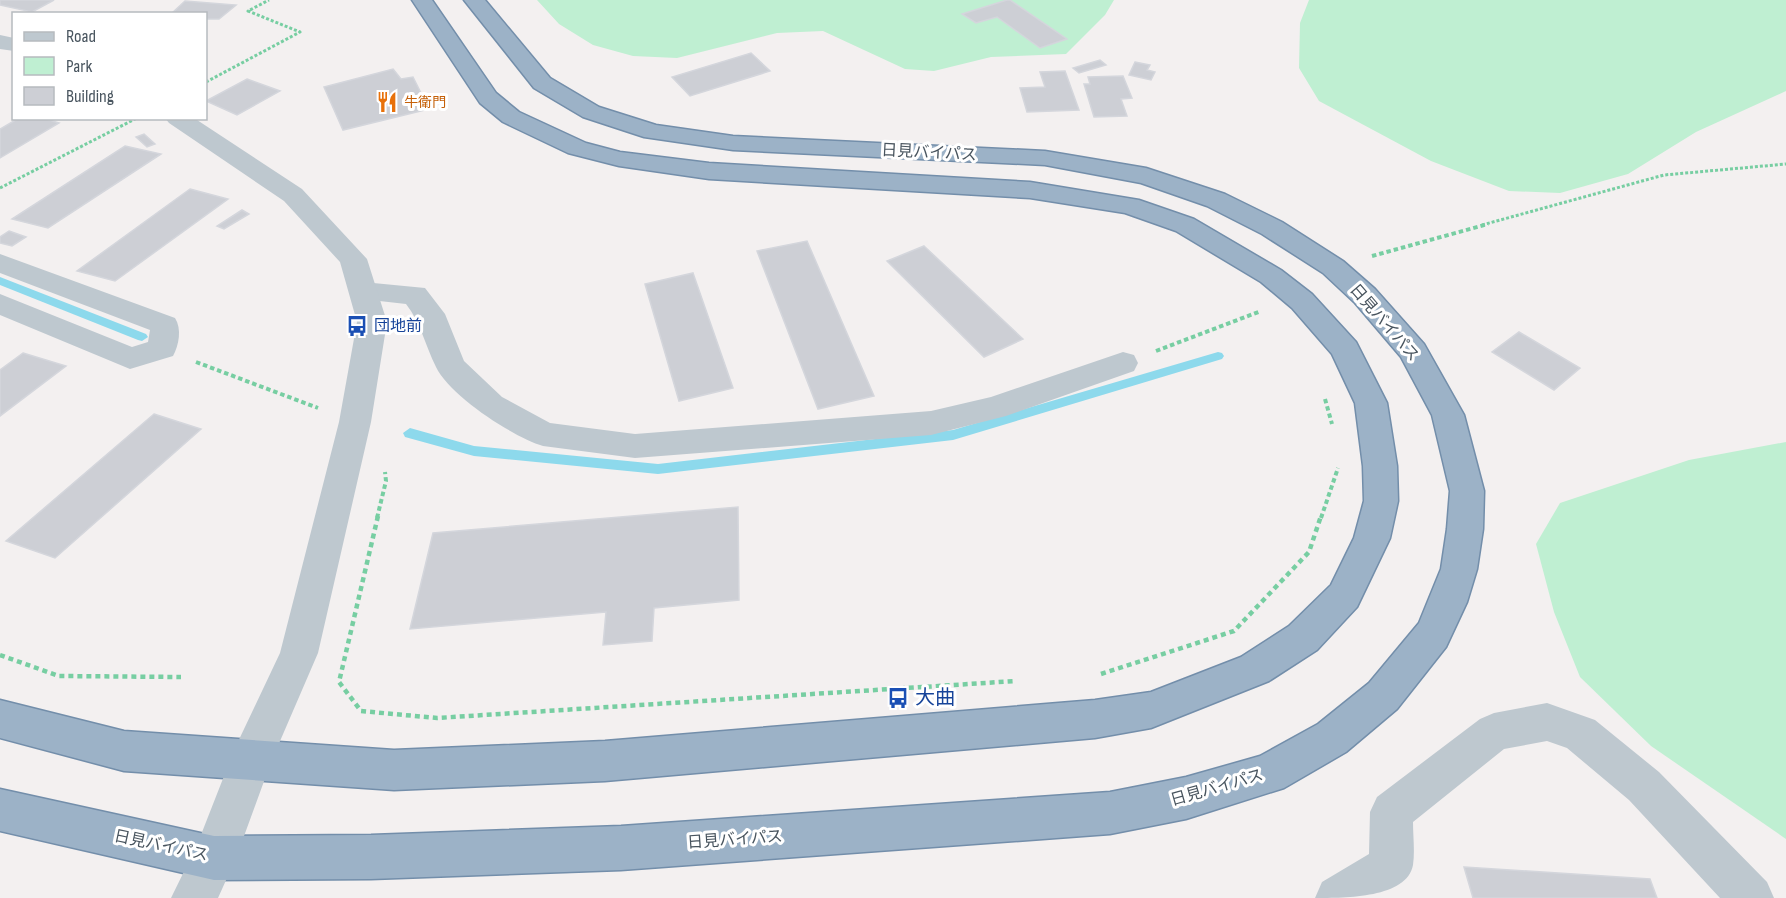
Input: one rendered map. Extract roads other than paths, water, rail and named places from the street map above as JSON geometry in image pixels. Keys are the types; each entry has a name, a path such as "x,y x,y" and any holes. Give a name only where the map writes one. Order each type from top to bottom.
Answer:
{"highway":[{"name":"日見バイパス","path":"0,719 124,751 250,762 394,770 605,761 1095,719 1151,710 1255,669 1303,638 1344,596 1372,538 1381,501 1380,466 1371,403 1345,349 1302,301 1271,276 1185,225 1130,206 1030,190 709,171 619,159 577,148 511,117 488,98 422,0"},
{"name":"日見バイパス","path":"0,810 214,858 371,857 621,848 1110,813 1186,798 1269,774 1332,738 1383,696 1433,635 1448,602 1459,569 1465,529 1467,491 1448,415 1413,351 1365,296 1333,267 1247,214 1216,200 1146,176 1045,158 733,143 653,132 591,112 542,83 474,0"}],"street":[{"path":"180,120 292,195 353,259 372,322 355,422 299,653 250,762 214,858 194,898"},
{"path":"0,263 165,325 162,349 130,358 0,304"},
{"path":"363,291 415,295 430,314 451,367 491,405 543,434 635,446 931,423 995,408 1123,363"},
{"path":"1338,898 1391,866 1392,812 1494,732 1547,722 1581,734 1644,786 1751,898"}],"waterway":[{"path":"0,281 142,337"},
{"path":"410,433 474,451 658,469 953,435 1218,356"}],"place":[{"name":"牛衛門","path":"387,102"},
{"name":"団地前","path":"357,326"},
{"name":"大曲","path":"898,698"}]}
